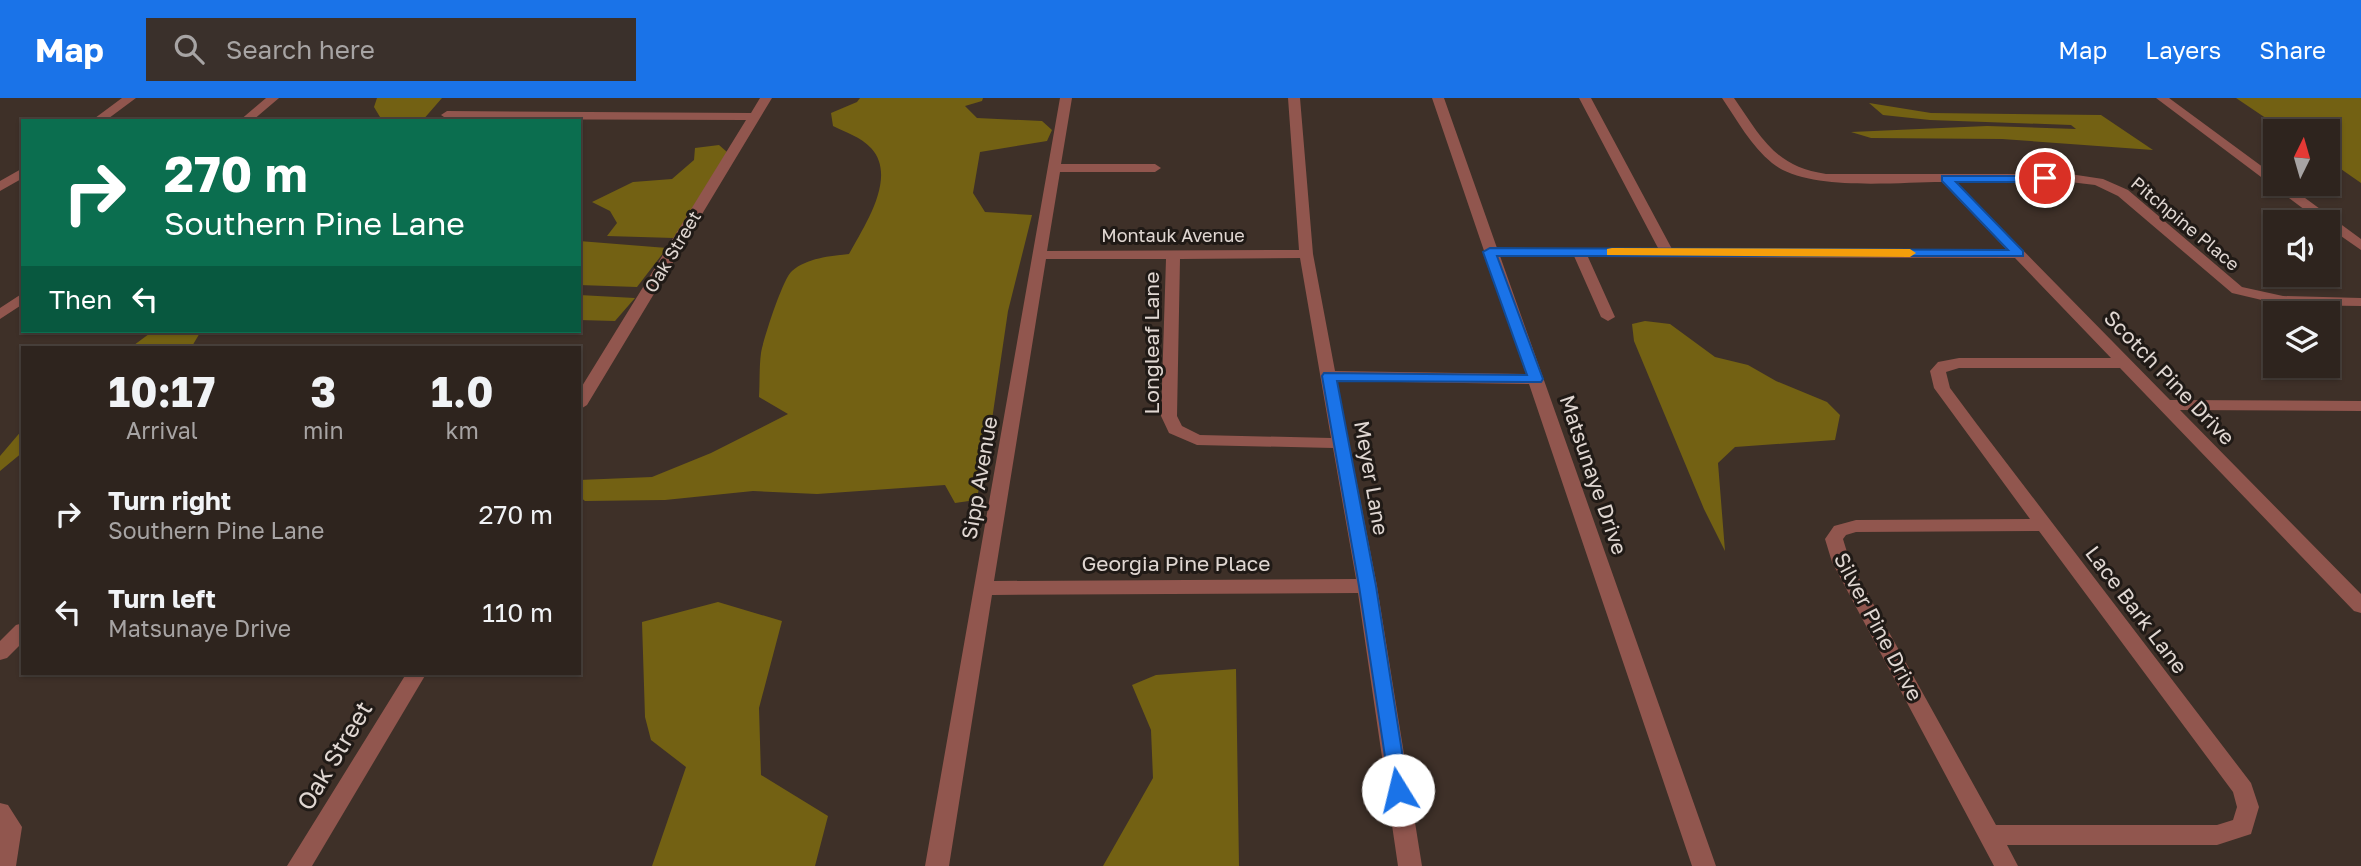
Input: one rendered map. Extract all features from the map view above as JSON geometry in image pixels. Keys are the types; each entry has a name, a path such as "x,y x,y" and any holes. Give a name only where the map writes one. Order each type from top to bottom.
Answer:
{"street":[{"path":"100,119 130,98"},
{"path":"247,119 273,98"},
{"name":"Oak Street","path":"581,402 765,98"},
{"name":"Sipp Avenue","path":"937,866 1066,98"},
{"name":"Meyer Lane","path":"1294,98 1306,254 1367,586 1410,866"},
{"name":"Matsunaye Drive","path":"1438,98 1704,866"},
{"path":"1585,98 1667,252"},
{"name":"Pitchpine Place","path":"1728,98 1774,161 1796,173 1826,178 2070,178 2098,182 2123,193 2237,290 2253,296 2290,302 2361,302"},
{"path":"2162,98 2263,173"},
{"path":"447,115 754,117"},
{"path":"1055,168 1155,168"},
{"path":"0,187 21,173"},
{"name":"Scotch Pine Drive","path":"1946,179 2361,606"},
{"path":"2294,196 2361,246"},
{"path":"1490,252 2019,254"},
{"path":"1579,252 1608,317"},
{"name":"Montauk Avenue","path":"1040,255 1306,254"},
{"name":"Longleaf Lane","path":"1172,255 1169,416 1175,429 1198,440 1224,443 1342,443"},
{"path":"0,315 21,299"},
{"name":"Lace Bark Lane","path":"1989,835 2217,835 2243,827 2248,807 2243,789 1942,388 1938,371 1944,365 1959,363 2125,363"},
{"path":"1329,376 1535,379"},
{"path":"2166,405 2361,407"},
{"name":"Silver Pine Drive","path":"2006,866 1841,562 1834,539 1840,530 1856,526 2043,525"},
{"name":"Georgia Pine Place","path":"984,588 1367,586"},
{"path":"0,653 21,631"},
{"name":"Oak Street","path":"299,866 415,675"},
{"path":"0,812 11,827 4,866"}],"shaded area":[{"path":"377,98 442,98 424,119 379,119 374,107"},
{"path":"860,98 983,98 982,101 965,106 977,118 1042,121 1052,130 1047,141 980,152 973,193 985,212 1032,215 1008,311 985,467 976,500 955,503 945,485 817,494 753,491 665,500 585,501 581,498 581,480 652,477 711,453 788,414 759,397 761,353 779,297 788,276 798,267 812,260 849,254 870,216 880,187 878,160 871,148 853,135 833,126 831,113 857,102"},
{"path":"2236,98 2361,98 2361,183 2340,168 2340,119 2267,119"},
{"path":"1869,103 1931,113 2101,115 2153,150 2002,139 1871,138 1851,132 1987,126 2076,129 2071,125 1930,120 1883,115"},
{"path":"719,145 727,152 674,238 607,236 617,223 610,211 592,202 633,182 672,179 694,160 695,148"},
{"path":"581,241 667,248 637,287 581,285"},
{"path":"581,295 635,298 615,321 581,320"},
{"path":"1645,321 1670,324 1715,357 1748,365 1776,381 1827,402 1840,415 1835,440 1735,447 1718,463 1725,551 1704,509 1634,341 1632,324"},
{"path":"150,333 200,333 192,346 133,346"},
{"path":"21,431 21,454 0,471 0,456"},
{"path":"718,602 782,621 759,708 761,775 828,816 815,866 652,866 686,767 651,740 645,717 642,622"},
{"path":"1236,669 1239,866 1103,866 1153,778 1151,730 1132,685 1156,675"}],"slow traffic":[{"path":"1612,252 1910,253"}],"route":[{"path":"1398,790 1367,586 1329,376 1535,379 1490,252 2019,254 1946,179 2045,178"}]}
